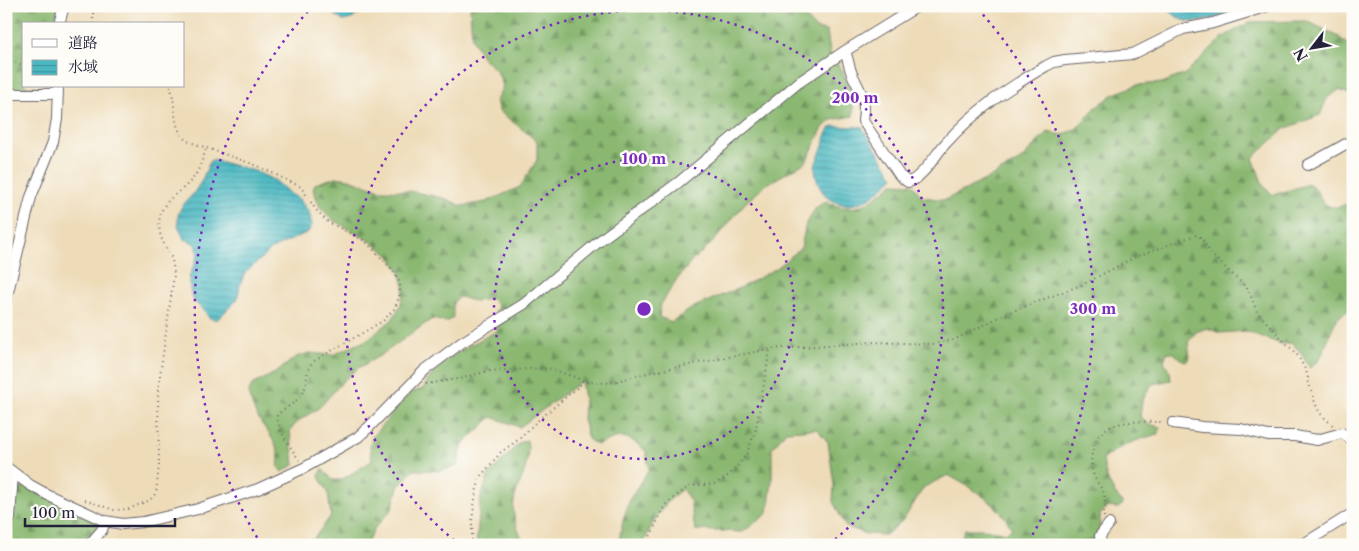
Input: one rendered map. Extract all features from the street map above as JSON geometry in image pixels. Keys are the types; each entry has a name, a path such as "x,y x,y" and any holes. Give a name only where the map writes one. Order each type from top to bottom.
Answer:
{"street":[{"path":"60,22 64,6"},
{"path":"9,470 30,485 105,521 123,524 143,522 198,509 258,489 304,468 358,437 370,427 409,384 440,357 524,304 603,238 679,182 773,103 845,51 918,6"},
{"path":"845,51 852,74 862,92 865,107 862,120 900,176 908,182 917,178 938,152 973,115 998,96 1054,62 1132,54 1178,31 1213,23 1268,6"},
{"path":"6,94 58,90 57,118 53,142 31,197 6,300"},
{"path":"1308,165 1353,140"},
{"path":"1173,423 1241,429 1268,436 1295,436 1318,440 1342,432 1353,440"},
{"path":"6,529 10,518 9,470"},
{"path":"1302,545 1353,513"},
{"path":"89,545 102,530 105,521"},
{"path":"1100,545 1100,536 1109,524"}],"path":[{"path":"93,22 94,6"},
{"path":"6,58 22,65"},
{"path":"171,88 177,127 181,136 187,141 258,166 301,187 316,210 328,222 365,241 379,253 392,268 400,283 400,294 395,308 383,322 314,361 308,367 306,386 301,395 277,416 286,439 304,468"},
{"path":"81,499 114,510 129,509 150,500 156,493 158,390 174,275 172,260 160,233 161,211 170,197 184,188 194,176 201,164 206,148"},
{"path":"409,384 418,385 463,378 488,371 548,368 575,376 584,382 610,384 647,373 770,349 873,342 933,344 954,340 1005,314 1084,284 1133,258 1195,235 1202,238 1211,254 1248,289 1257,312 1298,356 1308,376 1307,381 1320,413 1338,433"},
{"path":"646,545 665,505 689,486 714,484 724,478 735,469 747,453 756,430 770,349"},
{"path":"472,545 472,521 476,492 481,476 501,452 518,440 536,422 584,382"},
{"path":"1109,524 1104,517 1104,492 1094,474 1090,456 1098,436 1105,428 1118,424 1138,422 1173,423"}],"green space":[{"path":"6,6 59,6 55,22 22,22 22,88 42,88 6,89"},
{"path":"470,6 771,6 781,18 798,15 807,19 816,29 827,31 830,53 843,72 853,96 853,116 831,120 822,129 806,162 767,184 745,203 715,240 692,261 675,282 660,306 659,317 671,322 694,307 742,287 777,268 801,248 806,223 816,208 826,201 846,208 862,205 893,183 912,184 922,197 945,200 1022,159 1047,132 1063,135 1077,128 1094,109 1114,94 1137,85 1162,83 1185,74 1222,38 1250,22 1307,21 1339,37 1353,50 1353,101 1351,102 1349,94 1339,90 1327,98 1320,115 1284,129 1253,158 1263,185 1273,195 1309,184 1316,190 1321,200 1331,207 1343,206 1350,202 1353,204 1353,309 1337,319 1322,354 1310,368 1299,350 1291,343 1281,344 1246,331 1220,333 1207,328 1196,332 1188,342 1190,358 1186,362 1173,353 1167,352 1164,361 1170,372 1171,380 1152,384 1142,401 1140,416 1148,424 1160,427 1158,434 1129,443 1103,459 1109,483 1123,504 1118,508 1107,507 1100,515 1100,526 1094,540 1059,544 1045,539 1033,545 958,545 965,529 984,529 1006,533 1012,529 993,504 976,491 948,475 924,487 904,519 886,535 866,534 845,526 833,501 834,485 828,442 817,429 786,431 772,448 772,480 768,513 743,532 695,530 690,500 682,489 658,514 643,545 618,545 624,517 631,497 649,469 646,451 628,438 618,437 597,445 588,439 583,419 584,398 581,381 520,427 492,417 463,444 457,466 439,471 413,470 398,487 392,509 374,529 366,545 302,545 315,537 331,516 328,492 319,477 322,469 333,480 341,480 372,461 370,446 372,437 410,393 423,389 437,369 455,354 498,330 495,314 498,306 492,299 474,301 459,297 453,302 453,318 446,322 432,319 381,355 358,368 343,381 320,407 297,422 290,431 294,465 282,472 278,467 278,451 255,412 248,393 252,385 277,372 296,357 309,353 332,355 365,341 392,320 401,304 404,286 400,271 389,255 370,241 333,220 320,207 313,189 315,184 336,177 349,179 381,190 409,191 444,198 462,206 486,202 520,187 537,160 537,141 499,111 496,101 503,86 497,71 482,57 472,38"},
{"path":"527,440 528,455 514,501 517,528 526,545 476,545 481,497 489,475 519,443"},
{"path":"26,487 95,520 97,528 82,545 6,545 6,537 13,513 15,489"}],"water":[{"path":"323,6 368,6 352,19 343,21"},
{"path":"1164,6 1248,6 1218,17 1194,22 1181,19"},
{"path":"833,126 862,127 894,177 864,201 846,205 838,203 830,199 819,186 815,167 826,134"},
{"path":"214,160 255,171 276,181 299,199 309,212 312,225 308,232 272,249 245,273 237,300 217,320 209,318 192,298 189,278 198,250 192,242 184,239 178,225 178,215 182,206 201,182 210,161"}]}
